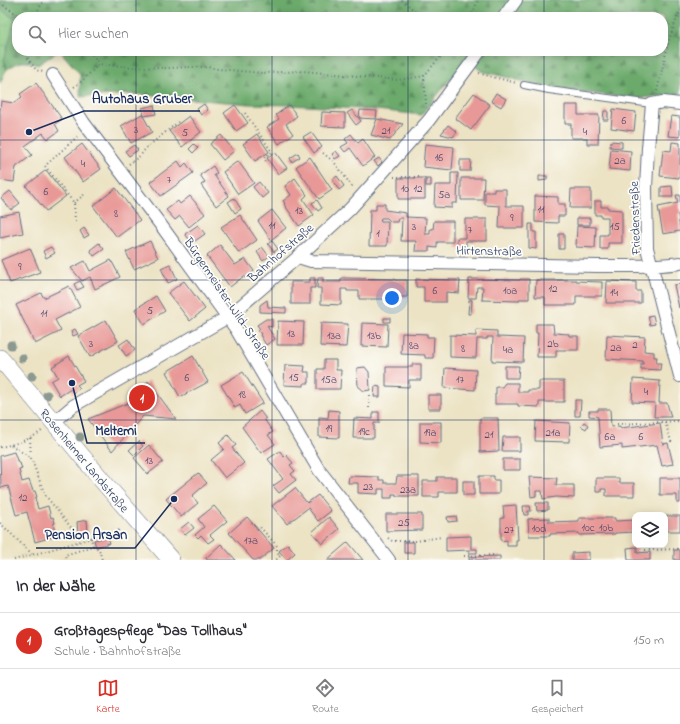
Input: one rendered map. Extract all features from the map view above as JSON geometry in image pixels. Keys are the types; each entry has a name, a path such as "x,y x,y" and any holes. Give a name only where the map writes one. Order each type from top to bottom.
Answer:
{"main road":[{"name":"Rosenheimer Landstraße","path":"0,358 171,560"}],"street":[{"path":"508,12 516,0"},
{"name":"Bahnhofstraße","path":"54,422 73,406 228,317 298,257 350,209 384,171 429,120 477,56"},
{"name":"Bürgermeister-Wild-Straße","path":"53,75 87,127 228,317 319,470 389,560"},
{"path":"652,104 663,102 680,104"},
{"name":"Friedenstraße","path":"652,104 646,188 647,248 680,376"},
{"name":"Hirtenstraße","path":"298,257 310,261 641,267 680,262"}],"lane":[{"path":"524,84 549,90 652,104"}],"path":[{"path":"37,12 44,0"},
{"path":"402,0 416,12"},
{"path":"473,12 478,0"},
{"path":"0,3 14,12"},
{"path":"668,40 680,10"},
{"path":"26,56 36,70 53,75"},
{"path":"93,56 99,64"},
{"path":"99,64 147,68 192,66 262,73 303,71 399,80 424,76 441,56"},
{"path":"652,104 658,89 664,56"},
{"path":"65,94 80,83 99,64"},
{"path":"470,66 484,75 524,84"},
{"path":"424,76 426,108 423,116 429,120"},
{"path":"245,113 272,152 264,158 267,163"},
{"path":"120,171 141,155 146,148 178,122"},
{"path":"74,221 74,204 45,166 87,127"},
{"path":"323,153 334,162 360,198"},
{"path":"384,171 392,177 419,177"},
{"path":"74,204 86,193"},
{"path":"369,408 370,394"},
{"path":"617,424 680,421"},
{"path":"666,422 672,444"},
{"path":"0,447 11,445 34,436"},
{"path":"30,438 31,458 45,495 77,535 91,538"},
{"path":"11,445 31,458"},
{"path":"0,523 32,555"},
{"path":"257,529 260,527 277,546 277,551 280,556 276,560"},
{"path":"14,560 120,530"},
{"path":"377,544 386,536 392,541 416,541 442,536"},
{"path":"91,538 93,546"},
{"path":"66,560 65,555 93,546 99,549 102,560"},
{"path":"644,550 680,549"},
{"path":"464,556 493,555"}],"green space":[{"path":"0,0 680,0 680,97 656,96 637,99 550,88 481,71 467,59 421,115 377,110 249,104 133,94 80,97 80,74 64,56 668,56 668,12 12,12 12,17 0,9"},
{"path":"0,9 12,16 12,33 4,60 6,70 0,83"},
{"path":"12,30 12,56 51,56 38,65 28,62 21,62 6,70 4,60"}],"building":[{"path":"36,83 62,119 55,124 59,131 48,139 43,133 25,146 32,155 16,167 14,182 0,180 1,101 14,103 22,97 20,94"},
{"path":"474,93 490,105 471,130 455,118"},
{"path":"496,93 506,99 501,107 491,101"},
{"path":"204,104 208,110 201,115 197,109"},
{"path":"154,105 156,114 144,116 142,108"},
{"path":"235,105 248,123 236,131 224,113"},
{"path":"289,105 297,116 286,124 293,134 279,144 267,127 279,119 276,115"},
{"path":"565,105 578,105 578,115 599,115 598,144 587,144 587,138 571,138 571,124 565,124"},
{"path":"613,109 636,112 634,131 611,128"},
{"path":"352,110 361,121 356,125 347,113"},
{"path":"360,110 377,111 376,119 359,118"},
{"path":"604,111 608,111 608,120 603,120"},
{"path":"322,112 345,113 345,127 321,126"},
{"path":"142,114 152,132 131,143 121,126"},
{"path":"189,116 201,132 182,147 169,131"},
{"path":"671,116 680,117 680,137 668,136"},
{"path":"377,119 403,124 390,140 371,135"},
{"path":"448,125 457,132 453,137 441,134"},
{"path":"311,132 322,147 314,153 303,137"},
{"path":"257,134 269,152 255,161 243,144"},
{"path":"351,134 358,143 363,139 375,157 363,166 350,148 345,152 341,147 348,143 345,139"},
{"path":"221,135 234,151 223,160 210,144"},
{"path":"611,141 622,142 622,148 610,147"},
{"path":"672,142 680,143 679,178 660,176 663,150 671,151"},
{"path":"82,144 101,169 83,182 65,157"},
{"path":"194,144 198,148 193,153 189,149"},
{"path":"425,144 454,147 452,170 423,167"},
{"path":"134,145 138,150 129,156 125,151"},
{"path":"611,149 631,151 630,171 609,169"},
{"path":"336,151 340,156 335,159 332,154"},
{"path":"275,152 287,168 278,174 267,158"},
{"path":"298,153 300,157 292,162 290,158"},
{"path":"310,157 332,190 319,199 296,167"},
{"path":"379,158 382,162 378,166 374,161"},
{"path":"460,160 471,160 470,171 460,171"},
{"path":"178,161 182,167 186,163 193,173 161,196 150,182"},
{"path":"238,161 254,183 238,194 223,172"},
{"path":"213,166 217,173 214,175 229,196 216,206 201,185 205,182 200,175"},
{"path":"46,170 66,196 46,211 26,186"},
{"path":"451,173 458,173 457,203 452,203 452,208 434,207 435,185 451,185"},
{"path":"337,176 344,186 339,190 332,180"},
{"path":"539,176 547,176 547,180 539,181"},
{"path":"295,178 307,195 303,199 314,215 299,226 283,201 291,195 285,186"},
{"path":"398,178 425,178 425,199 398,199"},
{"path":"461,178 484,178 483,200 461,200"},
{"path":"426,179 431,179 431,186 426,186"},
{"path":"259,182 268,193 262,198 253,187"},
{"path":"672,186 673,197 661,197 661,187"},
{"path":"116,188 140,220 117,237 93,206"},
{"path":"494,189 506,189 506,206 524,206 524,228 499,228 500,206 485,205 485,192 494,192"},
{"path":"571,189 591,189 591,208 570,208"},
{"path":"10,191 20,203 11,210 1,198"},
{"path":"676,195 680,195 680,214 678,214 680,231 663,234 658,207 678,203"},
{"path":"190,196 205,214 189,227 180,216 175,220 166,210 178,201 180,204"},
{"path":"535,196 558,197 558,204 565,204 565,216 558,216 558,223 535,222"},
{"path":"234,198 241,209 235,213 228,202"},
{"path":"317,200 322,208 318,211 312,203"},
{"path":"595,201 601,201 601,207 622,210 622,243 608,243 608,249 600,249 600,235 608,235 608,217 595,215"},
{"path":"376,204 385,204 385,210 406,213 406,217 426,218 425,234 430,234 430,229 433,229 434,221 453,221 453,242 437,242 437,248 429,247 429,251 415,251 416,241 401,241 402,218 398,218 397,222 391,222 387,218 381,218 380,221 388,221 387,246 369,246 370,210 376,210"},
{"path":"272,210 286,228 271,240 258,221"},
{"path":"19,212 23,233 0,238 0,216"},
{"path":"240,215 257,240 239,253 221,227"},
{"path":"577,218 590,218 590,225 577,225"},
{"path":"465,219 487,219 487,241 466,241 466,248 457,248 457,238 465,238"},
{"path":"529,224 533,224 533,232 536,232 536,249 529,248"},
{"path":"198,225 205,234 192,243 185,234"},
{"path":"577,226 596,227 595,248 576,247"},
{"path":"84,228 89,235 84,238 80,231"},
{"path":"559,234 564,234 564,249 559,249"},
{"path":"150,241 158,258 134,269 126,252"},
{"path":"272,241 278,249 274,252 268,244"},
{"path":"99,243 104,249 94,256 90,250"},
{"path":"220,245 235,265 245,259 254,271 245,278 244,276 230,287 207,256"},
{"path":"51,247 55,253 46,258 43,251"},
{"path":"262,247 269,256 263,261 257,252"},
{"path":"30,248 40,272 10,283 1,260"},
{"path":"111,260 120,277 95,289 90,277 82,281 71,268 85,261 90,271"},
{"path":"170,264 177,279 168,283 161,268"},
{"path":"310,278 315,278 315,288 310,288 310,304 291,304 291,282 310,282"},
{"path":"318,278 323,278 323,282 341,282 341,278 407,280 407,297 394,297 394,299 359,299 359,291 347,291 347,289 341,289 341,305 321,304 321,288 317,288"},
{"path":"416,279 460,280 459,293 446,292 446,302 424,302 424,287 416,287"},
{"path":"469,279 529,279 529,299 519,299 519,301 482,300 483,287 477,287 476,298 468,298"},
{"path":"536,280 576,280 602,282 602,296 576,296 576,305 545,305 545,297 535,297"},
{"path":"80,281 84,287 77,290 74,284"},
{"path":"184,281 205,309 190,321 168,293"},
{"path":"607,281 636,282 636,291 641,291 641,303 606,303"},
{"path":"680,284 680,307 679,308 674,285"},
{"path":"69,286 80,307 55,320 61,331 35,344 16,305 41,293 44,298"},
{"path":"156,296 165,311 144,324 135,309"},
{"path":"267,300 268,307 286,308 286,313 260,312 260,305"},
{"path":"469,300 472,300 471,314 468,314"},
{"path":"653,315 655,324 650,325 648,316"},
{"path":"384,318 390,318 390,322 384,322"},
{"path":"266,319 272,319 272,327 267,326 275,339 266,345 260,335 261,334 258,330 260,329 257,325"},
{"path":"106,320 118,341 90,357 78,336"},
{"path":"278,321 304,322 303,345 277,345"},
{"path":"321,323 348,324 346,347 320,346"},
{"path":"362,323 388,324 387,347 361,346"},
{"path":"536,324 553,324 554,333 578,336 578,350 556,350 556,357 537,357 538,333 536,333"},
{"path":"75,329 78,334 73,336 71,331"},
{"path":"476,330 497,331 497,337 524,338 523,362 492,361 493,337 487,337 487,339 477,339 476,358 450,357 450,335 476,336"},
{"path":"402,333 427,334 427,337 434,337 433,358 425,358 425,355 401,354"},
{"path":"607,335 645,337 644,351 654,352 654,357 657,357 656,363 661,363 660,370 641,369 641,364 643,364 643,361 606,359"},
{"path":"128,339 135,350 126,356 119,345"},
{"path":"69,356 84,381 77,385 80,388 73,393 71,389 60,396 51,381 58,377 52,367"},
{"path":"193,356 208,382 180,397 166,372"},
{"path":"324,360 336,360 336,370 341,370 340,389 317,389 317,369 324,369"},
{"path":"412,364 421,364 421,380 409,380 409,387 386,386 386,367 412,367"},
{"path":"285,365 305,366 304,372 309,372 309,383 304,383 304,386 284,385"},
{"path":"505,366 519,366 518,378 505,378"},
{"path":"365,367 369,372 370,390 364,391 358,386 357,368"},
{"path":"445,368 476,370 475,390 444,388"},
{"path":"243,372 263,403 245,414 240,405 235,408 221,385"},
{"path":"633,379 660,381 659,403 667,403 671,417 654,417 655,403 632,402"},
{"path":"148,381 176,419 143,416 112,451 88,419 128,403"},
{"path":"539,381 564,381 564,402 539,402 539,407 518,406 518,404 495,404 496,387 502,387 505,383 518,383 518,392 528,392 528,390 539,390"},
{"path":"375,386 380,387 380,397 374,397"},
{"path":"428,395 441,395 441,409 428,409"},
{"path":"575,400 581,400 580,416 575,416"},
{"path":"598,409 610,409 611,427 620,426 620,428 660,423 663,444 668,443 673,464 662,466 657,445 622,449 622,445 600,447 598,417 589,416 589,411 598,411"},
{"path":"329,410 339,411 339,438 319,437 319,417 328,418"},
{"path":"260,411 273,432 268,435 275,444 261,453 242,427"},
{"path":"373,412 379,412 379,423 374,423 374,438 353,438 354,418 373,419"},
{"path":"480,418 498,418 499,451 480,452"},
{"path":"536,421 570,423 569,442 535,441"},
{"path":"420,422 441,422 441,443 420,442"},
{"path":"584,422 588,425 586,429 581,426"},
{"path":"228,435 236,445 232,448 244,463 225,478 211,460 224,449 219,443"},
{"path":"503,437 520,437 520,451 502,451"},
{"path":"139,441 143,446 134,455 129,450"},
{"path":"149,445 163,462 148,474 134,458"},
{"path":"280,451 284,457 286,455 293,463 290,465 295,471 291,474 296,480 279,493 273,486 283,479 268,459"},
{"path":"14,452 22,469 19,470 22,482 29,480 37,497 35,498 38,509 48,506 51,518 53,517 55,523 53,524 56,536 35,542 27,512 16,515 8,486 1,488 0,456"},
{"path":"503,459 520,459 520,470 503,470"},
{"path":"198,473 207,483 192,496 198,503 181,517 166,499"},
{"path":"349,476 379,477 379,480 384,480 384,483 396,483 397,476 419,476 419,496 396,496 396,494 392,494 392,498 384,498 384,489 378,489 378,494 358,493 358,483 348,483"},
{"path":"479,476 494,476 494,480 499,480 499,494 479,494"},
{"path":"437,477 457,477 457,492 439,492 439,497 423,497 423,481 437,481"},
{"path":"529,477 557,478 556,485 574,485 574,498 556,497 543,499 542,491 536,491 536,496 531,497"},
{"path":"596,478 619,478 619,483 634,483 634,496 606,496 606,489 601,489 601,492 596,492"},
{"path":"660,478 680,478 680,503 677,503 677,495 660,495"},
{"path":"463,481 474,481 474,495 463,495"},
{"path":"295,488 307,503 318,495 331,511 318,521 308,508 287,524 272,506"},
{"path":"536,503 548,503 548,510 537,511"},
{"path":"516,505 518,540 516,540 516,546 507,546 507,540 501,541 501,518 504,518 503,506"},
{"path":"214,506 227,521 210,535 214,539 208,543 201,535 198,538 195,535 204,527 198,519"},
{"path":"523,506 530,506 531,511 528,511 528,515 524,515"},
{"path":"386,514 422,514 422,530 386,531"},
{"path":"456,516 457,521 448,522 447,517"},
{"path":"668,516 680,516 680,531 668,531"},
{"path":"247,517 274,548 260,560 253,560 229,533"},
{"path":"329,517 339,529 322,544 312,532"},
{"path":"549,518 549,522 579,521 579,518 615,518 615,521 632,520 632,532 579,535 579,533 550,534 550,536 529,536 528,519"},
{"path":"87,520 88,532 78,534 77,522"},
{"path":"189,522 194,528 185,535 180,529"},
{"path":"471,536 471,549 477,549 477,553 469,553 469,550 446,551 446,537"},
{"path":"108,537 110,543 96,547 94,540"},
{"path":"348,542 363,560 327,560"},
{"path":"404,542 414,542 414,553 404,553"},
{"path":"221,544 236,560 207,560 206,558"},
{"path":"288,544 295,553 287,560 279,551"},
{"path":"627,548 637,548 637,553 650,552 650,560 628,560"},
{"path":"674,550 680,550 680,560 674,560"},
{"path":"589,552 589,560 572,560 572,553"},
{"path":"500,556 500,560 469,560 469,557"}],"place":[{"name":"Autohaus Gruber","path":"29,132"},
{"name":"Meltemi","path":"72,383"},
{"name":"Großtagespflege \"Das Tollhaus\"","path":"142,398"},
{"name":"Pension Arsan","path":"174,499"}]}
